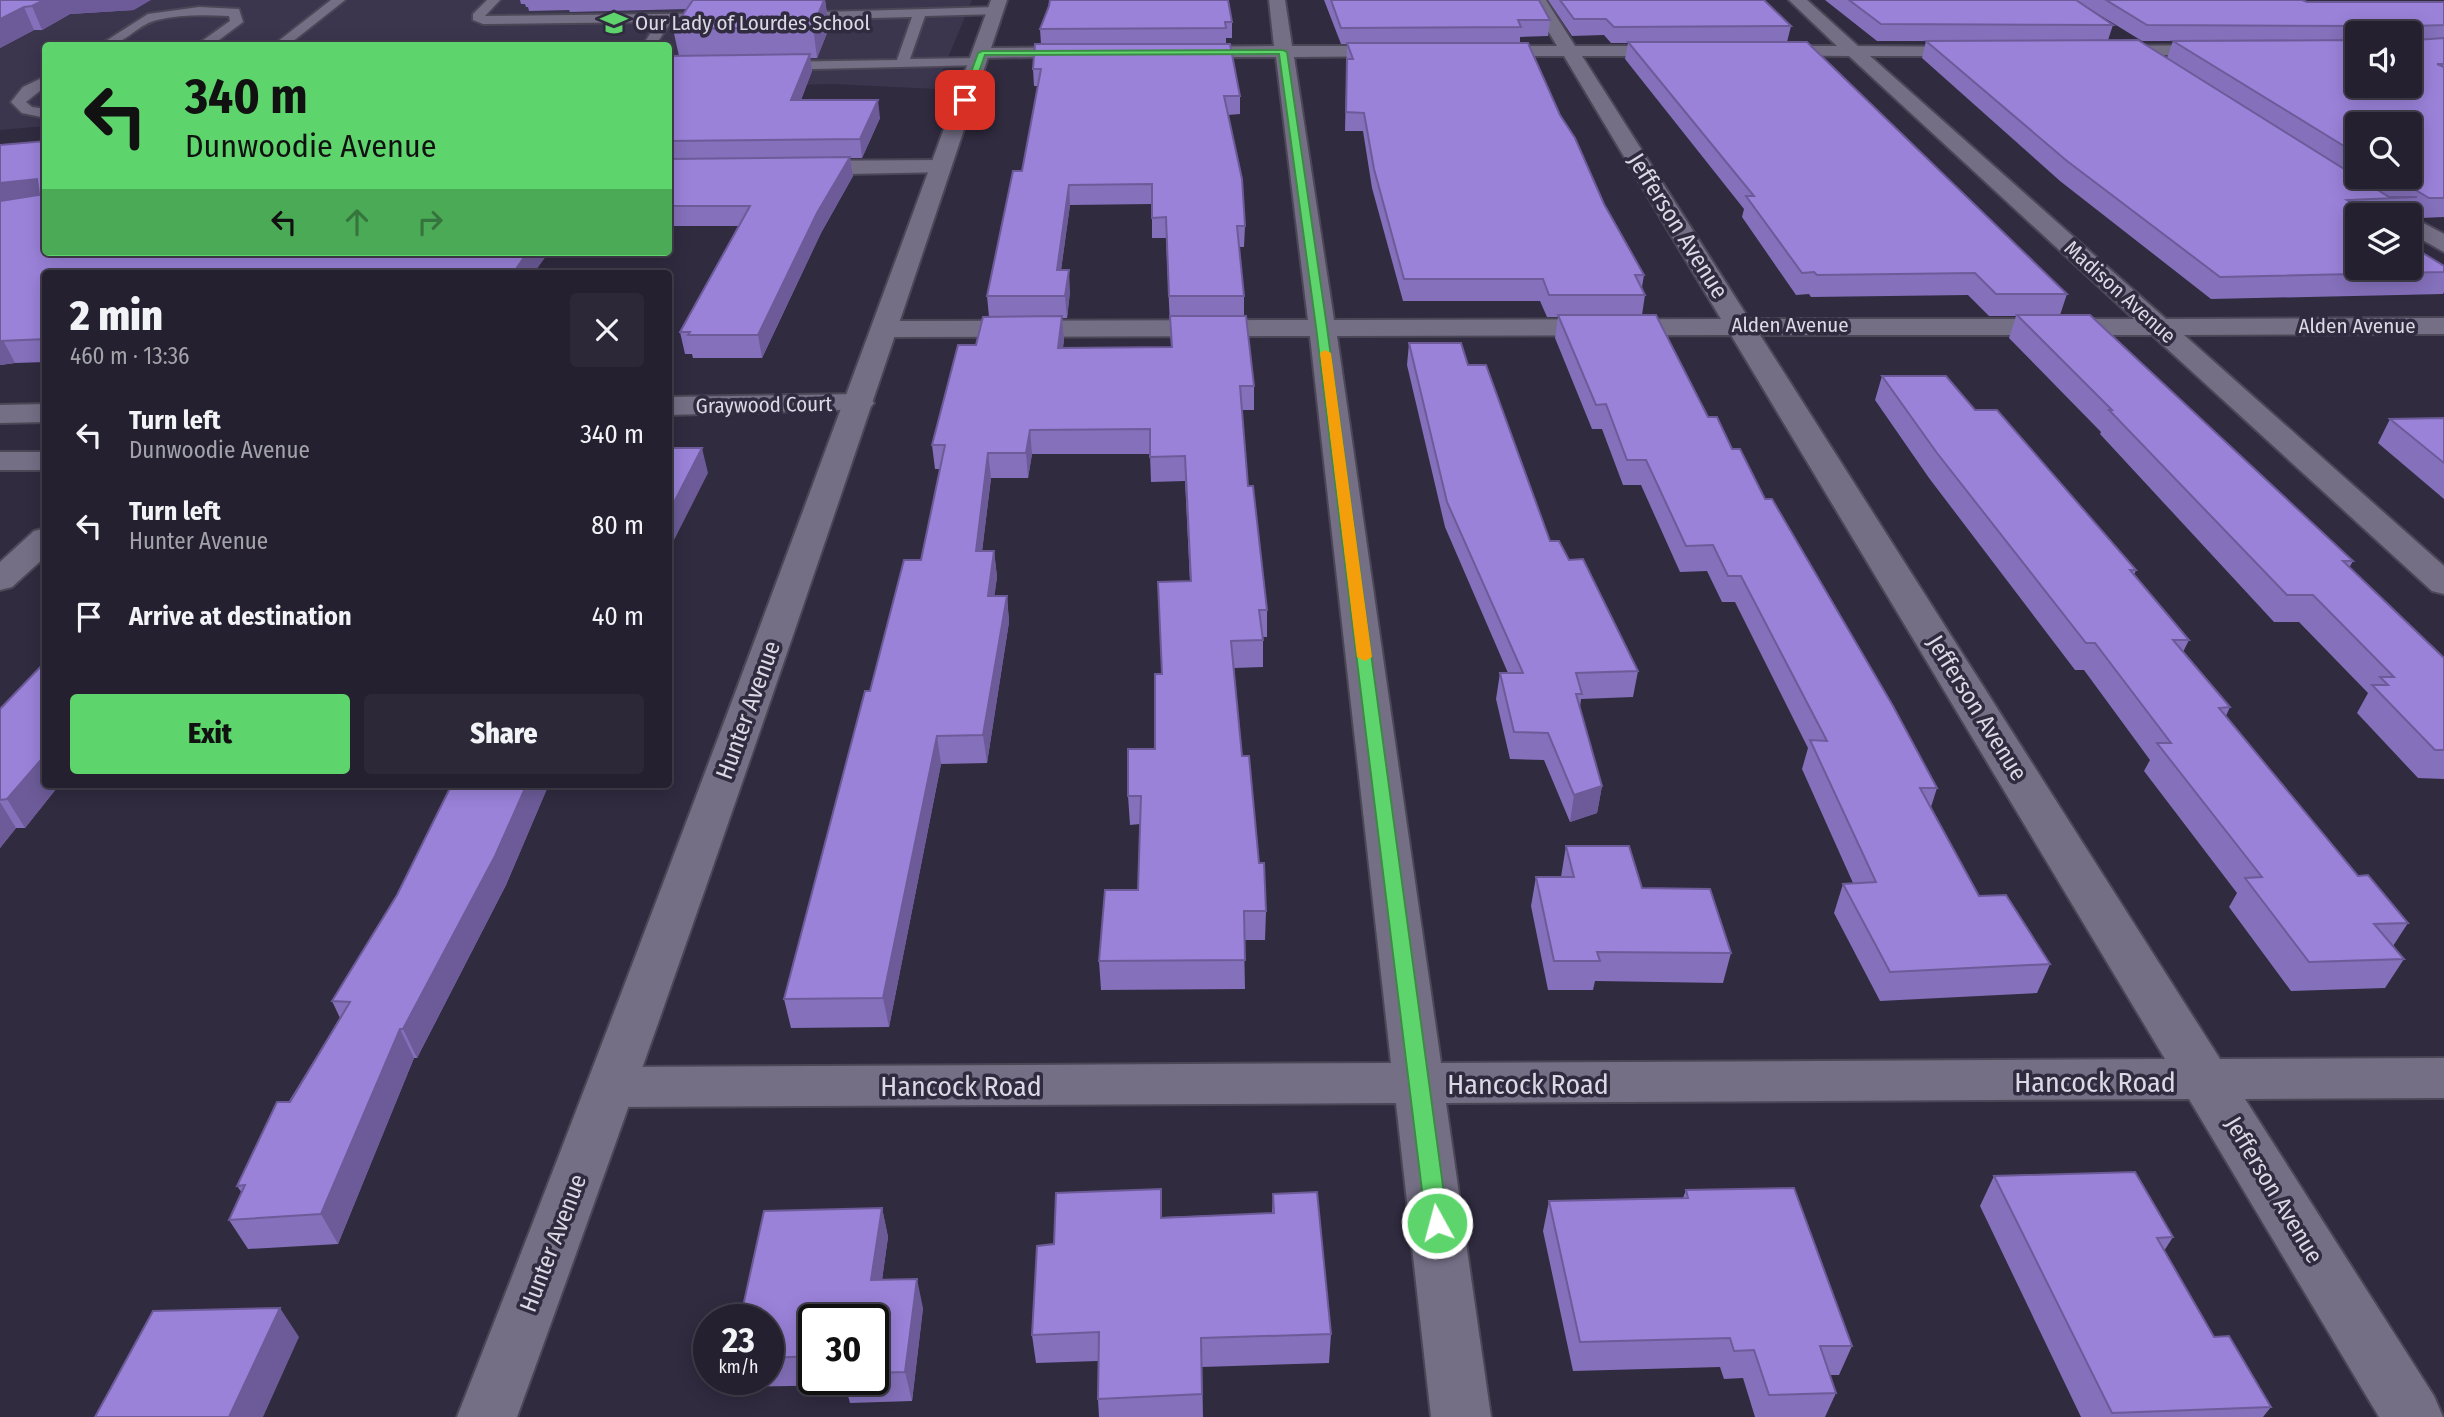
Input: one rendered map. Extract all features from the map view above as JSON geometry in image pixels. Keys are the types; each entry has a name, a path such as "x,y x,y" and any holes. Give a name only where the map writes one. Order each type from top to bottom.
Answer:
{"street":[{"path":"1277,0 1322,327 1461,1417"},
{"name":"Jefferson Avenue","path":"1538,0 2413,1417"},
{"name":"Madison Avenue","path":"1797,0 2444,584"},
{"name":"Hunter Avenue","path":"487,1417 612,1087 859,404 997,6"},
{"path":"2105,29 2175,73"},
{"path":"2085,51 2248,50"},
{"path":"1160,52 1419,51"},
{"path":"1460,51 1704,51"},
{"path":"1745,51 2003,51"},
{"path":"978,64 1105,52"},
{"path":"780,168 940,167"},
{"path":"2422,231 2444,245"},
{"name":"Alden Avenue","path":"884,329 1739,325 2444,326"},
{"name":"Graywood Court","path":"672,406 859,404"},
{"path":"0,414 42,413"},
{"path":"0,461 42,461"},
{"path":"0,580 42,542"},
{"name":"Hancock Road","path":"612,1087 2208,1082 2444,1078"}],"lane":[{"path":"283,42 339,0"},
{"path":"494,0 477,17 483,20 759,17 920,13 997,6"},
{"path":"757,0 759,17"},
{"path":"111,42 152,17 199,11 235,12 237,22 207,42"},
{"path":"902,64 920,13"},
{"path":"651,42 667,18"},
{"path":"760,66 978,64"},
{"path":"764,81 978,64"},
{"path":"42,82 28,90 18,102 27,110 42,113"}],"shaded area":[{"name":"Our Lady of Lourdes School","path":"0,0 972,0 935,89 833,84 672,88 672,42 42,42 42,126 0,130"}],"building":[{"path":"0,0 44,0 0,19"},
{"path":"693,0 824,0 813,27 673,29"},
{"path":"1050,0 1228,0 1232,22 1225,22 1226,28 1040,29"},
{"path":"1331,0 1539,0 1550,20 1518,20 1521,27 1341,28"},
{"path":"1560,0 1764,0 1791,26 1614,27 1606,19 1574,19"},
{"path":"1849,0 2076,0 2113,25 1881,24"},
{"path":"2106,0 2444,2 2444,25 2422,26 2422,21 2345,21 2345,26 2147,25"},
{"path":"2444,38 2444,64 2437,64 2444,67 2444,198 2429,198 2414,189 2422,189 2422,112 2345,112 2345,147 2173,41 2345,40 2345,98 2422,98 2422,40"},
{"path":"2138,40 2345,169 2345,189 2376,189 2389,197 2417,197 2347,200 2352,203 2345,203 2345,274 2220,277 2067,161 1926,41"},
{"path":"1628,42 1807,42 2067,294 1996,294 1975,273 1802,273 1746,196 1754,196"},
{"path":"1347,43 1528,43 1604,204 1644,275 1635,275 1645,295 1549,295 1543,279 1404,279 1374,169 1364,113 1346,112 1347,59 1353,59"},
{"path":"1035,44 1230,44 1240,96 1224,96 1242,179 1245,226 1237,226 1244,296 1169,296 1166,217 1152,218 1152,184 1069,185 1057,270 1069,270 1065,296 987,296 1013,171 1022,171 1041,69 1033,69"},
{"path":"810,54 791,100 878,100 860,139 672,141 672,56"},
{"path":"42,141 42,256 525,256 515,270 42,270 42,339 0,341 0,201 39,195 37,179 0,183 0,145"},
{"path":"850,157 817,213 758,335 688,335 690,332 680,332 750,206 672,206 672,159"},
{"path":"2422,252 2444,266 2444,272 2422,272"},
{"path":"1558,315 1656,315 1708,417 1717,417 1732,449 1740,449 1765,499 1772,499 1893,706 1937,788 1920,788 1979,896 2006,895 2050,964 1890,972 1843,884 1876,882 1810,740 1827,741 1741,576 1728,576 1713,545 1686,546 1646,460 1627,460 1606,404 1596,405"},
{"path":"2017,315 2090,315 2353,561 2343,561 2444,658 2444,750 2435,750 2372,685 2388,685 2380,677 2394,677 2313,595 2287,595 2109,410 2112,410"},
{"path":"1062,316 1058,348 1172,347 1170,316 1246,316 1254,386 1240,386 1248,486 1253,486 1267,610 1259,610 1263,640 1231,641 1242,756 1249,756 1259,863 1264,863 1266,911 1244,911 1245,960 1099,961 1105,890 1138,890 1141,796 1128,796 1128,749 1155,749 1155,674 1162,674 1158,582 1191,581 1185,456 1150,457 1150,429 1030,430 1026,453 988,453 976,551 994,551 988,596 1007,596 983,735 937,736 883,998 784,999 865,691 870,691 904,560 921,560 945,445 932,445 958,345 976,345 983,317"},
{"path":"1409,343 1461,343 1468,365 1486,365 1550,541 1559,541 1569,560 1583,559 1638,671 1576,673 1582,694 1576,694 1602,786 1574,795 1548,733 1514,732 1500,673 1523,673 1447,502"},
{"path":"1882,376 1946,376 1975,410 1997,410 2136,570 2130,570 2189,640 2173,640 2230,707 2219,708 2358,876 2368,875 2408,923 2374,924 2404,959 2309,962 2245,878 2262,877 2157,743 2171,743 2095,643 2086,643 1937,453"},
{"path":"2444,418 2444,463 2390,419"},
{"path":"672,448 702,448 672,506"},
{"path":"42,665 42,759 7,799 0,800 0,709"},
{"path":"450,788 525,788 495,856 403,1029 400,1029 321,1214 229,1220 245,1185 237,1186 277,1102 290,1102 350,1002 332,1001 397,895"},
{"path":"1566,846 1629,846 1642,888 1710,889 1731,953 1597,952 1600,961 1554,961 1536,877 1574,877"},
{"path":"2135,1172 2173,1237 2157,1238 2214,1337 2229,1336 2271,1407 2112,1413 1994,1176"},
{"path":"1794,1188 1852,1346 1820,1346 1836,1393 1769,1395 1754,1350 1734,1351 1730,1338 1580,1342 1549,1201 1688,1198 1686,1190"},
{"path":"1161,1189 1161,1218 1274,1213 1273,1194 1317,1192 1331,1334 1201,1338 1202,1394 1098,1399 1099,1332 1032,1335 1037,1246 1054,1244 1056,1193"},
{"path":"882,1208 871,1280 917,1279 905,1372 889,1372 889,1304 798,1304 798,1357 784,1357 784,1304 744,1304 764,1211"},
{"path":"280,1308 229,1417 95,1417 153,1311"}],"slow traffic":[{"path":"1325,353 1365,657"}],"place":[{"name":"Our Lady of Lourdes School","path":"614,23"}],"route":[{"path":"965,100 982,53 1283,52 1322,327 1437,1223"}]}
